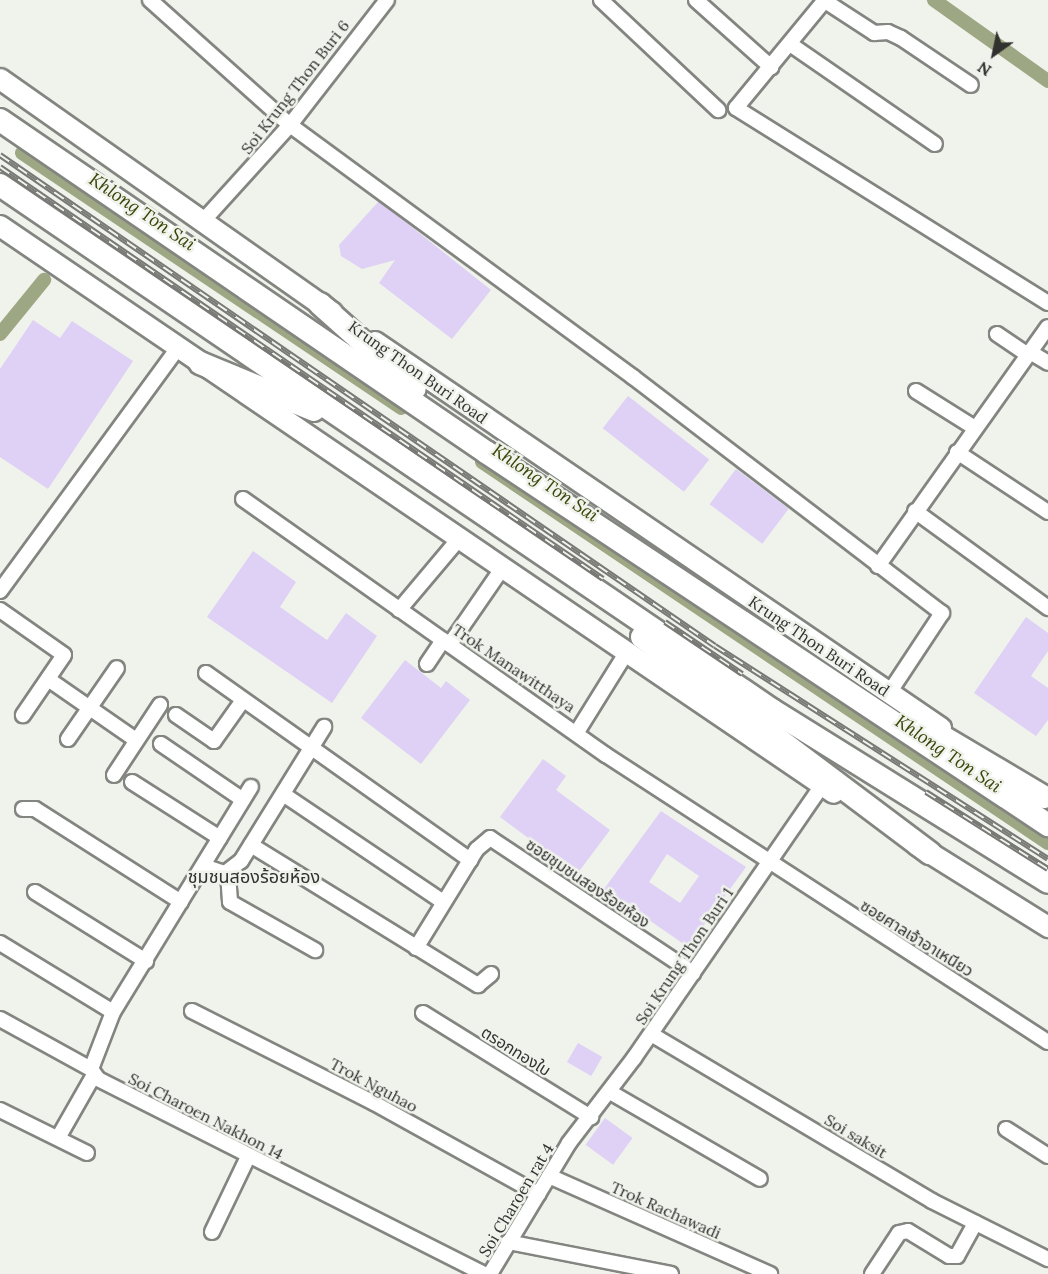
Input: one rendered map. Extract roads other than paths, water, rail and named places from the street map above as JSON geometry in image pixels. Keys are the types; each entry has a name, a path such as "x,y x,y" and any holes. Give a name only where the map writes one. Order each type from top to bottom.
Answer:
{"main road":[{"name":"Krung Thon Buri Road","path":"0,79 321,304 1046,799"},
{"name":"Krung Thon Buri Road","path":"0,120 486,452 1048,825"},
{"path":"0,185 772,710 1048,882"},
{"path":"0,226 625,655 822,785 1048,927"},
{"path":"321,304 486,452"},
{"path":"200,363 355,426"},
{"path":"557,563 655,648 930,853"},
{"path":"735,618 1046,799"}],"street":[{"path":"150,0 290,125 633,377 942,615 889,693"},
{"name":"Soi Krung Thon Buri 6","path":"203,221 290,125 387,0"},
{"path":"601,0 718,110"},
{"path":"696,0 771,67"},
{"path":"971,86 901,38 888,32 874,33 825,0 736,108 1048,303"},
{"path":"790,44 935,144"},
{"path":"878,566 1048,327"},
{"path":"997,334 1048,363"},
{"path":"0,591 178,348"},
{"path":"916,391 975,428"},
{"path":"957,452 1048,512"},
{"name":"Trok Manawitthaya","path":"243,499 399,610 767,863"},
{"path":"915,511 1048,608"},
{"path":"399,610 458,540"},
{"path":"433,662 501,570"},
{"path":"0,610 64,655 23,716"},
{"path":"577,732 625,655"},
{"path":"68,739 117,668"},
{"path":"206,673 470,860"},
{"path":"48,679 136,740"},
{"path":"176,715 214,741 243,700"},
{"path":"114,775 160,705"},
{"path":"315,950 230,902 228,873 251,844 324,727"},
{"path":"161,744 243,800"},
{"path":"132,782 220,838"},
{"name":"Soi Krung Thon Buri 1","path":"569,1143 610,1092 651,1034 822,785"},
{"path":"58,1138 92,1072 113,1012 251,787"},
{"path":"283,794 443,902"},
{"path":"23,809 35,809 181,902"},
{"name":"ซอยชุมชนสองร้อยห้อง","path":"416,948 482,841 490,838 693,974"},
{"path":"251,844 478,985 491,974"},
{"name":"ซอยศาลเจ้าอาเหนียว","path":"767,863 1048,1042"},
{"path":"204,866 228,873"},
{"path":"35,892 146,961"},
{"path":"0,943 113,1012"},
{"name":"Trok Nguhao","path":"192,1011 374,1103 538,1194"},
{"name":"ตรอกทองใบ","path":"423,1013 591,1117"},
{"name":"Soi Charoen Nakhon 14","path":"0,1019 248,1157 484,1274"},
{"name":"Soi saksit","path":"651,1034 975,1223 1048,1259"},
{"path":"610,1092 760,1179"},
{"path":"0,1110 87,1153"},
{"path":"1006,1129 1048,1156"},
{"name":"Soi Charoen rat 4","path":"490,1274 569,1143"},
{"path":"212,1232 248,1157"},
{"name":"Trok Rachawadi","path":"549,1176 770,1274"},
{"path":"872,1274 899,1233 908,1231 949,1256 957,1256 975,1223"},
{"path":"508,1242 671,1274"}],"waterway":[{"path":"934,0 1048,81"},
{"name":"Khlong Ton Sai","path":"22,153 401,408"},
{"path":"0,334 44,280"},
{"name":"Khlong Ton Sai","path":"482,462 1048,843"}],"railway":[{"path":"0,155 715,646 1048,859"},
{"path":"0,167 603,579"},
{"path":"665,622 742,674"},
{"path":"926,792 1048,869"}],"district":[{"name":"ชุมชนสองร้อยห้อง","path":"254,877"}]}
